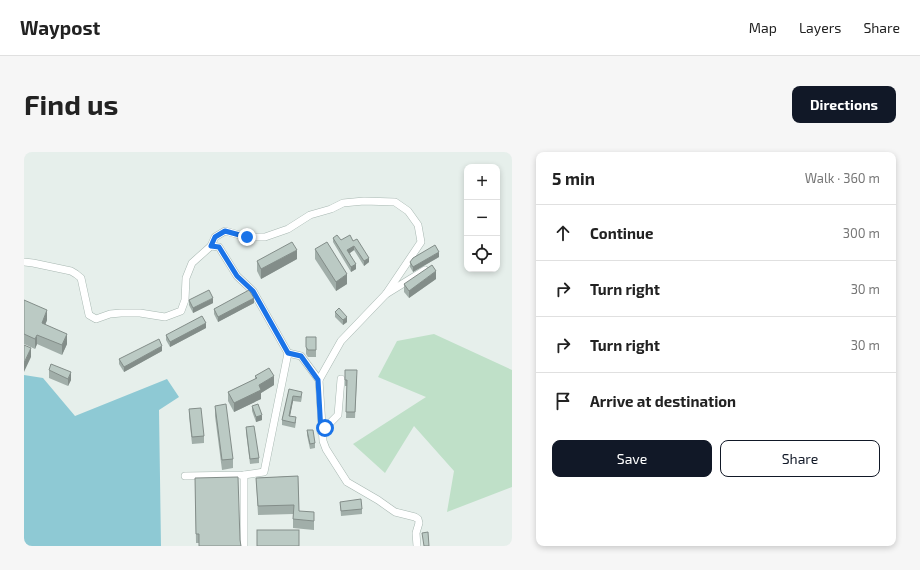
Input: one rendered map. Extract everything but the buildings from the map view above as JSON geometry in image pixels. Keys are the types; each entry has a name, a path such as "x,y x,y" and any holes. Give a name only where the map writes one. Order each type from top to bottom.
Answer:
{"street":[{"path":"24,262 48,266 76,274 81,278 89,315 96,319 110,314 121,313 140,313 165,317 181,311 185,300 186,278 192,263 211,246 215,237 225,231 247,237 265,238 288,229 310,215 331,209 343,203 364,201 395,202 408,211 418,225 421,242 386,294 341,341 318,380"},
{"path":"185,476 244,475 264,472 288,353 253,291 237,276 219,247 211,246"},
{"path":"386,294 429,268"},
{"path":"288,353 301,356 318,380 321,432 323,441 326,449 346,482 378,500 395,512 418,519 419,523 416,534 417,546"},
{"path":"321,432 338,416 341,379"},
{"path":"244,475 244,546"}],"green space":[{"path":"434,334 512,370 512,487 447,512 454,471 414,426 385,473 353,444 426,397 378,377 397,341"}],"water":[{"path":"24,375 43,378 75,416 167,379 179,397 159,410 161,546 24,546"}],"route":[{"path":"247,237 225,231 215,237 211,246 219,247 237,276 253,291 288,353 301,356 318,380 321,432 325,428"}]}
